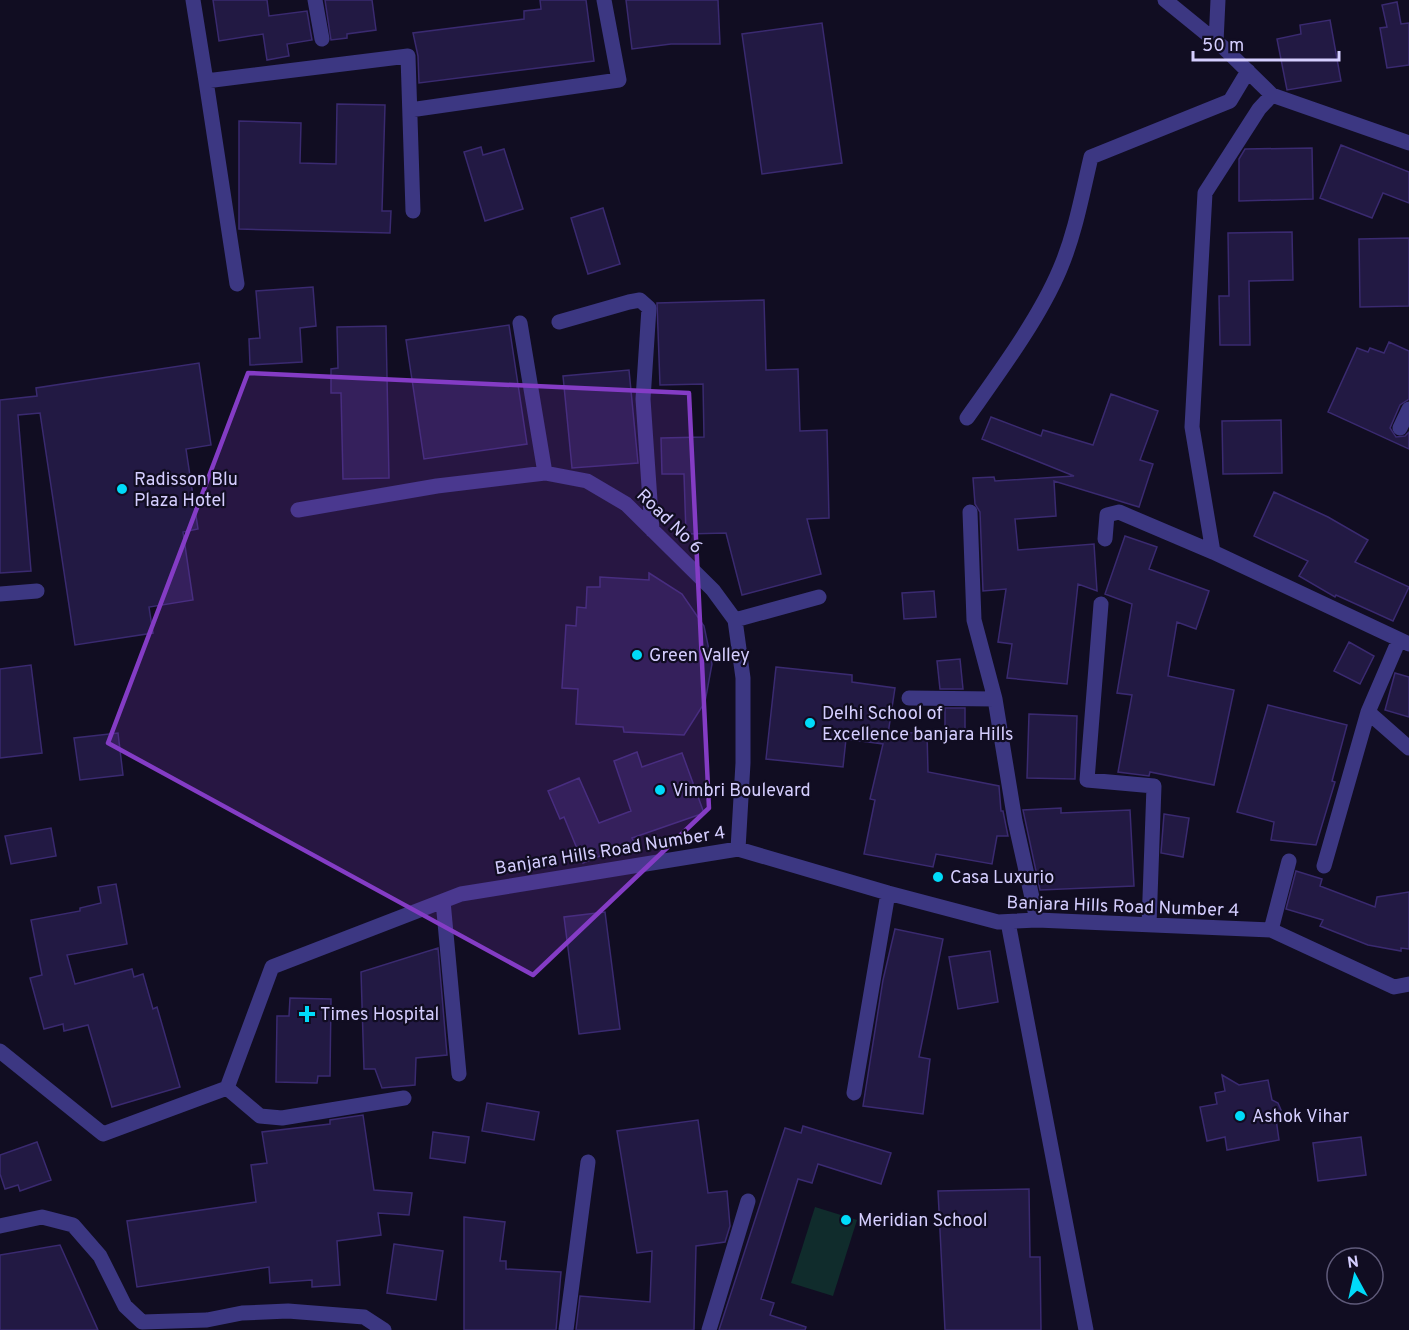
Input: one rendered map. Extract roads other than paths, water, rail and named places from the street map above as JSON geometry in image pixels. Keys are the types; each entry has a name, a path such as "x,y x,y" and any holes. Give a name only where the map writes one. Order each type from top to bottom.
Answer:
{"street":[{"path":"193,0 237,284"},
{"path":"315,0 322,39"},
{"path":"410,110 619,80 604,0"},
{"path":"1218,0 1220,45"},
{"path":"1169,1 1220,45 1272,95 1409,143"},
{"path":"207,81 408,56 412,211"},
{"path":"967,418 1016,348 1060,270 1090,158 1230,101 1248,71"},
{"path":"1213,552 1192,427 1205,193 1259,110 1272,95"},
{"path":"559,322 640,300 649,308 643,399 652,530"},
{"path":"520,323 545,473"},
{"path":"1400,428 1409,409"},
{"name":"Road No 6","path":"298,510 437,486 545,473 587,481 626,504 712,590 735,620 743,678 738,849"},
{"path":"1105,539 1107,515 1119,512 1213,552 1404,642 1368,712 1324,866"},
{"path":"970,513 974,620 995,699 1015,821 1037,920"},
{"path":"0,594 37,591"},
{"path":"735,620 819,597"},
{"path":"1101,604 1087,780 1154,786 1149,925"},
{"path":"909,698 995,699"},
{"path":"1368,712 1409,748"},
{"name":"Banjara Hills Road Number 4","path":"227,1088 272,967 461,894 738,849 888,893 998,922 1037,920 1271,930 1394,987 1409,984"},
{"path":"1271,930 1289,861"},
{"path":"854,1093 888,893"},
{"path":"443,901 459,1074"},
{"path":"1008,922 1086,1330"},
{"path":"0,1051 103,1134 227,1088 261,1116 282,1118 404,1098"},
{"path":"566,1330 588,1162"},
{"path":"709,1330 748,1201"},
{"path":"0,1226 42,1217 73,1226 100,1256 124,1306 139,1326 207,1320 242,1312 288,1311 364,1317 384,1330"}],"place":[{"name":"Radisson Blu Plaza Hotel","path":"122,489"},
{"name":"Green Valley","path":"637,655"},
{"name":"Delhi School of Excellence banjara Hills","path":"810,723"},
{"name":"Vimbri Boulevard","path":"660,790"},
{"name":"Casa Luxurio","path":"938,877"},
{"name":"Times Hospital","path":"307,1014"},
{"name":"Ashok Vihar","path":"1240,1116"},
{"name":"Meridian School","path":"846,1220"}]}
